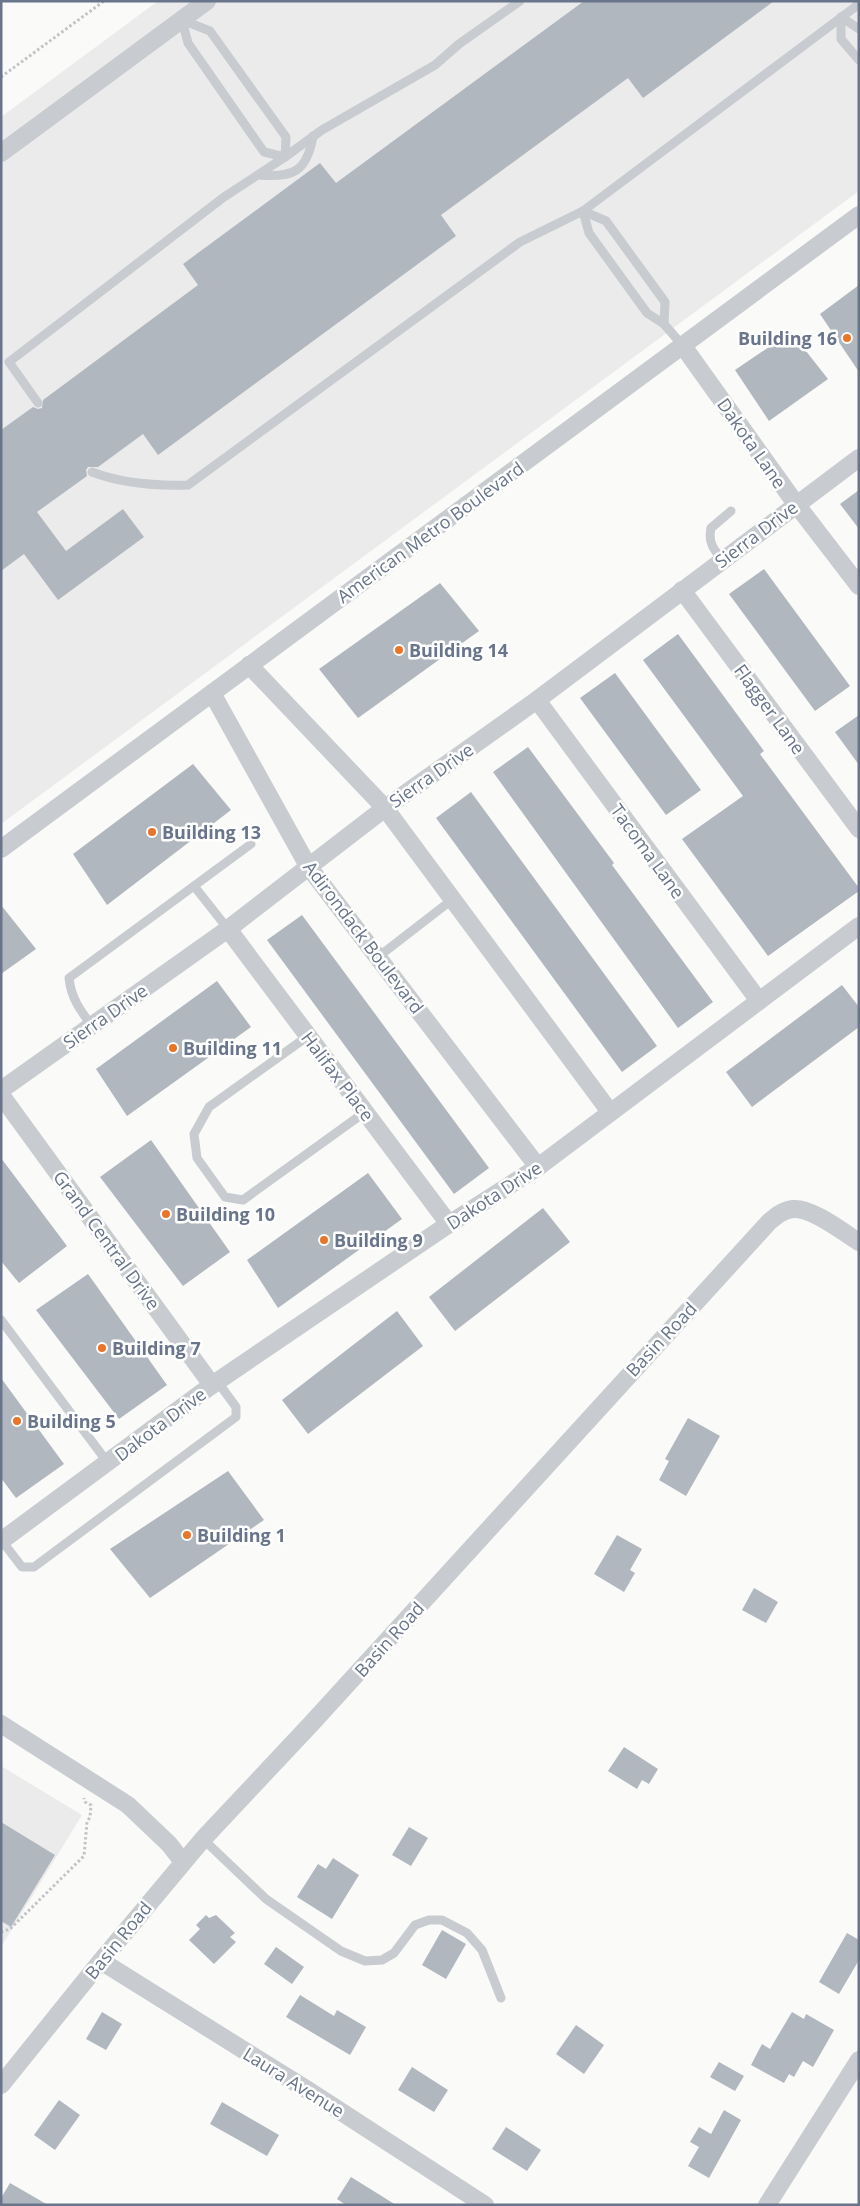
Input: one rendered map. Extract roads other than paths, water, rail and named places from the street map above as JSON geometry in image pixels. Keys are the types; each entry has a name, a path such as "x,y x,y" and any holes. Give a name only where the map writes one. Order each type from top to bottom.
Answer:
{"street":[{"path":"1,153 207,1"},
{"name":"American Metro Boulevard","path":"1,849 859,215"},
{"name":"Dakota Lane","path":"683,346 796,504 859,586"},
{"name":"Sierra Drive","path":"1,1090 228,929 385,808 538,700 859,458"},
{"name":"Flagger Lane","path":"682,590 859,828"},
{"path":"249,666 385,808 610,1112"},
{"name":"Adirondack Boulevard","path":"212,693 308,866 538,1167"},
{"name":"Tacoma Lane","path":"538,700 759,1001"},
{"name":"Dakota Drive","path":"1,1541 215,1383 449,1224 538,1167 859,926"},
{"name":"Halifax Place","path":"228,929 449,1224"},
{"name":"Grand Central Drive","path":"1,1095 215,1383"},
{"name":"Basin Road","path":"1,2086 101,1960 203,1839 331,1702 769,1222 779,1214 792,1209 803,1210 817,1216 859,1242"},
{"path":"1,1724 128,1805 162,1838 183,1862"},
{"name":"Laura Avenue","path":"101,1960 306,2089 485,2205"},
{"path":"767,2205 859,2060"}],"lane":[{"path":"38,403 10,362 224,197 313,136 435,65 459,44 520,1"},
{"path":"92,472 109,479 154,486 188,485 520,242 583,211 859,4"},
{"path":"841,17 859,29"},
{"path":"841,17 841,39 859,60"},
{"path":"182,20 210,31 286,137 285,157"},
{"path":"182,20 188,43 264,152 285,157"},
{"path":"258,175 277,177 289,174 299,168 308,160 313,136"},
{"path":"583,211 589,233 594,241 647,313 664,324 683,346"},
{"path":"583,211 606,221 665,302 664,324"},
{"path":"722,560 712,548 709,538 711,528 731,512"},
{"path":"92,1026 75,1004 70,992 69,978 252,844"},
{"path":"194,886 228,929"},
{"path":"378,957 453,899"},
{"path":"308,1036 209,1107 194,1134 197,1158 225,1197 244,1200 365,1112"},
{"path":"1,1320 108,1463"},
{"path":"1,1541 22,1567 34,1567 49,1556 236,1417 236,1407 215,1383"},
{"path":"203,1839 266,1899 341,1951 365,1961 382,1960 394,1953 415,1925 429,1920 442,1920 467,1933 482,1950 501,1998"}],"place":[{"name":"Building 16","path":"847,338"},
{"name":"Building 14","path":"399,650"},
{"name":"Building 13","path":"152,832"},
{"name":"Building 11","path":"173,1048"},
{"name":"Building 10","path":"166,1214"},
{"name":"Building 9","path":"324,1240"},
{"name":"Building 7","path":"102,1348"},
{"name":"Building 5","path":"17,1421"},
{"name":"Building 1","path":"187,1535"}]}
